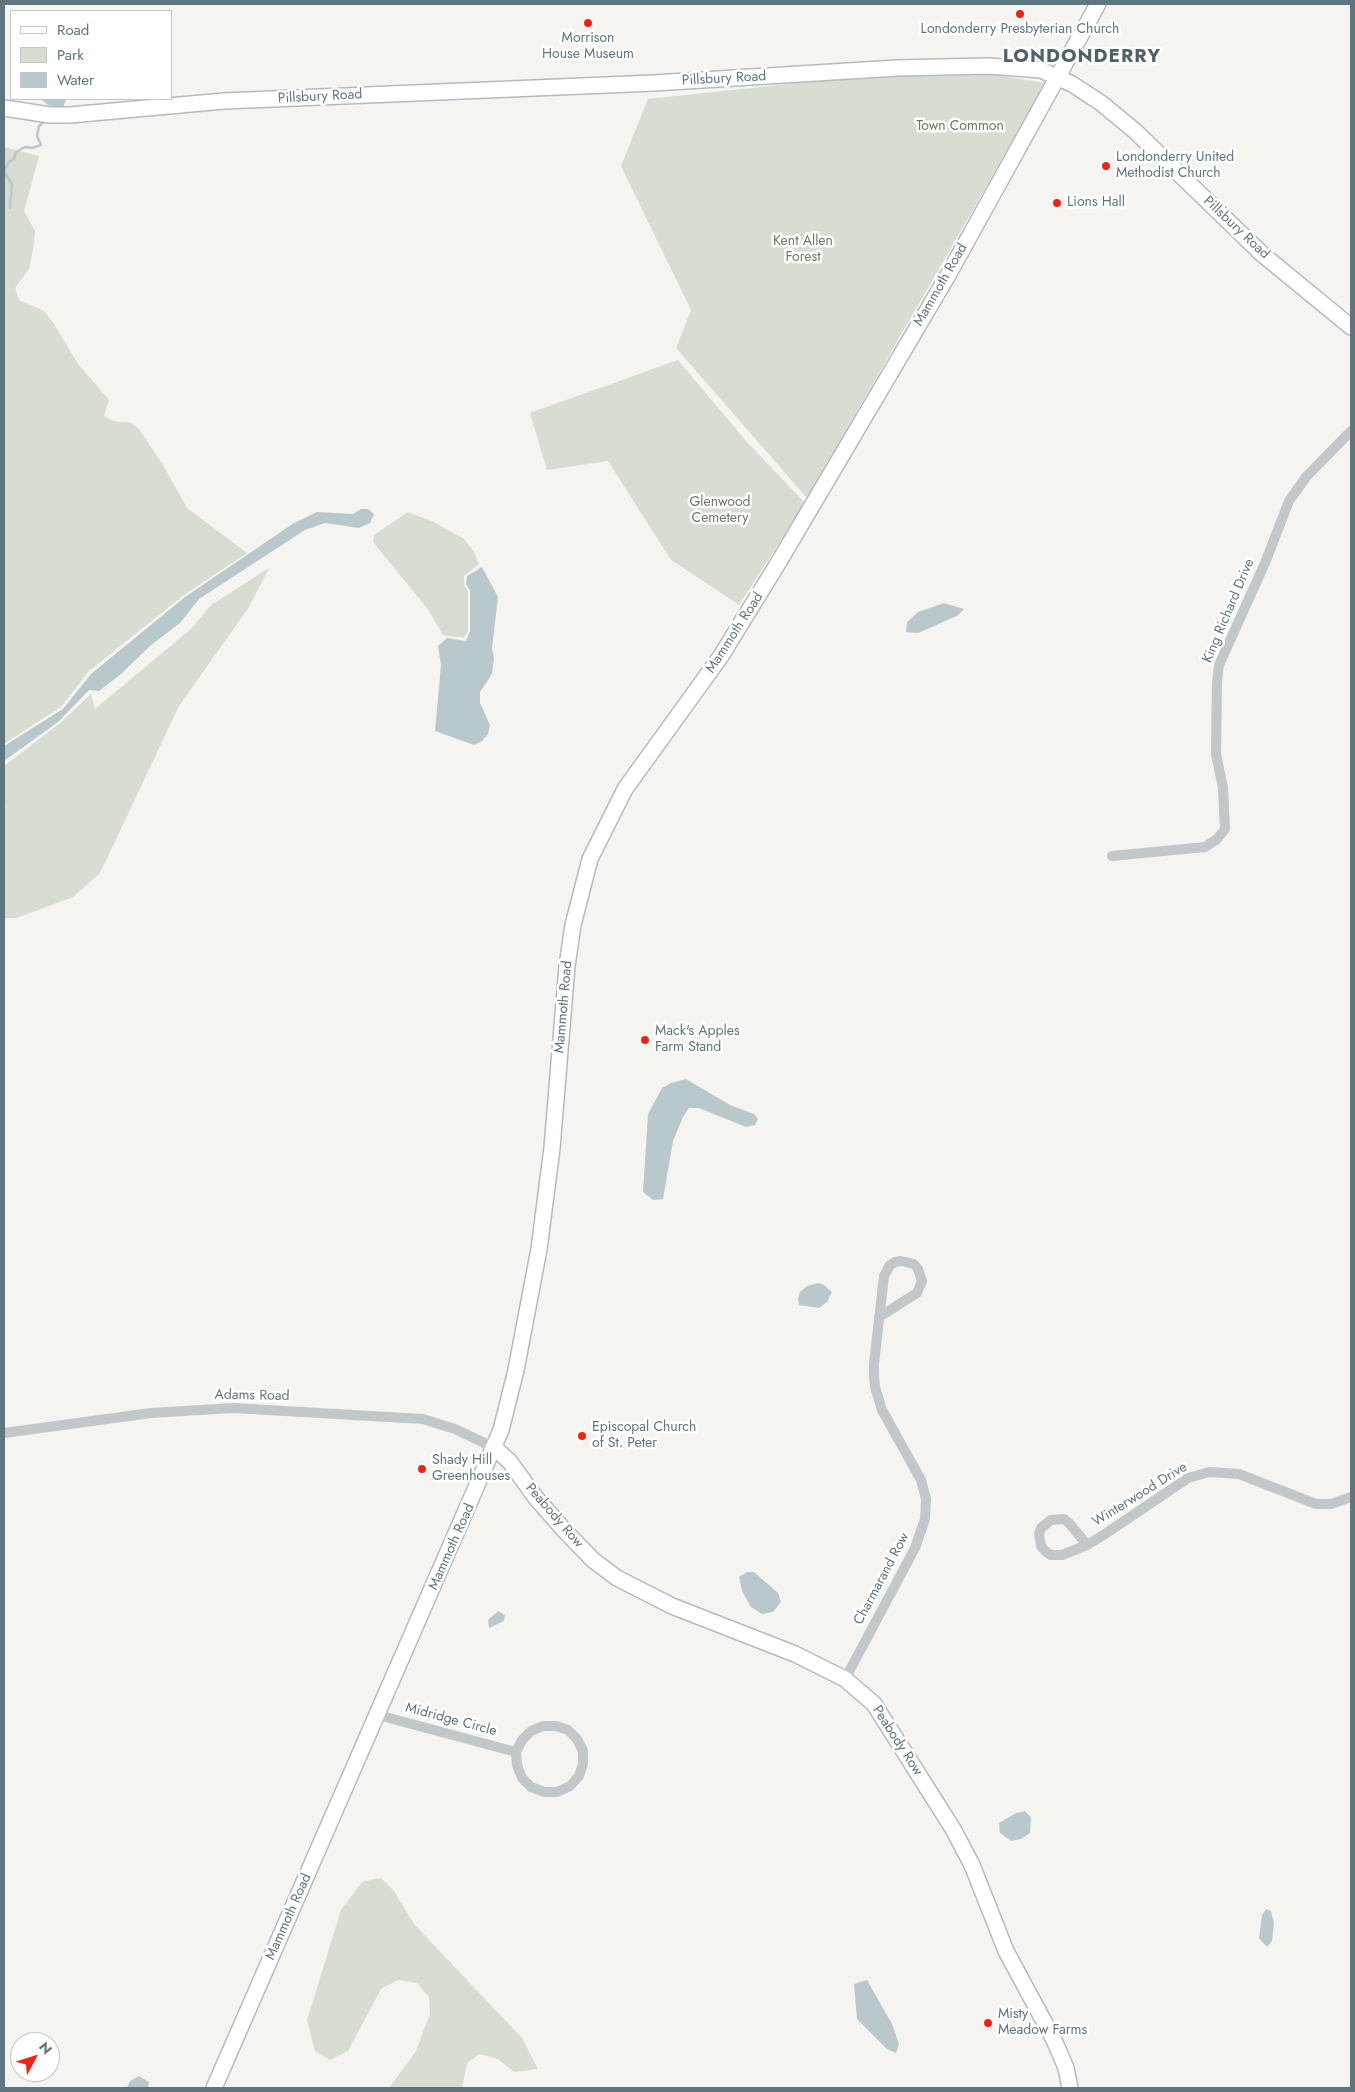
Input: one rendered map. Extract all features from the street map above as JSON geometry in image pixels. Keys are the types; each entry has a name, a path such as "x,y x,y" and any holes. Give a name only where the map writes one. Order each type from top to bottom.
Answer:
{"street":[{"name":"Mammoth Road","path":"214,2088 495,1448 514,1378 539,1249 552,1154 567,966 573,925 590,858 625,789 721,656 785,552 947,277 1098,4"},
{"name":"Pillsbury Road","path":"4,108 50,115 86,114 224,101 654,83 948,66 1013,67 1041,70 1086,92 1128,126 1262,254 1351,327"},
{"name":"King Richard Drive","path":"1112,856 1205,847 1218,839 1225,829 1223,788 1216,754 1219,665 1265,563 1288,501 1306,476 1351,431"},
{"name":"Charmarand Row","path":"845,1679 915,1548 925,1519 926,1499 921,1480 882,1410 875,1387 874,1364 879,1317 886,1270 895,1262 901,1260 914,1264 921,1274 922,1281 917,1293 879,1317"},
{"name":"Adams Road","path":"4,1433 151,1413 233,1408 423,1420 455,1429 495,1448"},
{"name":"Peabody Row","path":"495,1448 510,1462 536,1498 564,1530 593,1560 617,1578 654,1598 795,1654 845,1679 862,1692 888,1723 953,1829 972,1865 1016,1972 1054,2040 1066,2068 1070,2088"},
{"name":"Winterwood Drive","path":"1087,1545 1069,1523 1064,1520 1051,1520 1042,1528 1039,1534 1041,1546 1051,1554 1062,1555 1087,1545 1188,1478 1209,1472 1239,1474 1316,1504 1332,1504 1351,1497"},
{"name":"Midridge Circle","path":"378,1715 516,1752"},
{"path":"542,1726 556,1726 568,1730 577,1739 582,1751 583,1764 579,1776 570,1786 557,1792 544,1792 531,1787 522,1778 516,1765 516,1752 522,1740 531,1731 542,1726"}],"green space":[{"name":"Kent Allen Forest","path":"881,74 989,74 1046,83 807,498 676,348 691,310 621,166 648,99"},
{"path":"4,147 39,156 24,211 35,231 29,269 15,288 19,300 44,311 54,324 78,364 109,400 104,416 116,422 130,422 139,429 163,465 187,508 247,553 184,595 89,671 61,707 5,743"},
{"name":"Glenwood Cemetery","path":"678,360 746,441 805,503 739,605 671,560 608,461 547,470 530,413"},
{"path":"408,512 434,522 464,539 474,552 479,564 464,576 464,585 468,591 468,631 464,638 443,635 427,608 373,542 374,535"},
{"path":"269,568 249,607 179,706 100,873 73,897 16,918 4,918 4,808 6,807 4,802 4,766 59,724 91,694 95,709 191,629 211,605"},
{"path":"381,1878 394,1891 414,1924 522,2038 538,2069 514,2072 498,2059 480,2054 467,2063 462,2088 389,2088 416,2051 430,2014 429,1997 417,1983 398,1980 381,1989 348,2051 330,2060 315,2051 307,2020 341,1910 362,1882"}],"water":[{"path":"42,100 66,100 63,108 48,105"},
{"path":"361,509 368,509 374,514 370,523 359,528 325,523 305,530 199,599 180,623 150,646 121,674 99,691 89,690 58,722 4,761 4,746 63,709 91,674 185,597 294,523 317,512 353,514"},
{"path":"482,567 498,597 492,648 494,658 492,674 480,692 480,703 490,725 488,734 482,741 474,745 435,731 441,665 438,646 447,638 466,641 470,631 470,590 466,584 467,576"},
{"path":"944,603 964,609 957,616 918,633 906,632 907,622 918,612"},
{"path":"686,1079 730,1105 754,1114 758,1119 755,1125 746,1127 699,1108 689,1108 673,1141 663,1199 653,1200 643,1192 648,1114 662,1088 671,1083"},
{"path":"818,1283 824,1285 832,1292 827,1302 819,1308 799,1305 800,1292 807,1286"},
{"path":"747,1572 754,1572 778,1593 781,1602 773,1612 762,1614 751,1607 742,1591 739,1577"},
{"path":"498,1611 505,1615 504,1621 489,1628 488,1620"},
{"path":"1025,1811 1031,1817 1030,1833 1021,1839 1011,1841 1000,1833 999,1823 1016,1813"},
{"path":"1266,1909 1271,1911 1274,1923 1272,1941 1267,1947 1259,1938 1262,1915"},
{"path":"867,1980 892,2024 899,2044 896,2053 887,2049 857,2019 854,1984"},
{"path":"139,2076 149,2082 148,2088 127,2088 130,2081"}],"waterway":[{"path":"4,171 9,162 14,159 16,152 25,147 32,148 41,145 37,136 39,126 45,121"},
{"path":"4,172 12,184 10,208"}],"place":[{"name":"Londonderry Presbyterian Church","path":"1020,14"},
{"name":"Morrison House Museum","path":"588,23"},
{"name":"Londonderry United Methodist Church","path":"1106,166"},
{"name":"Lions Hall","path":"1057,203"},
{"name":"Mack's Apples Farm Stand","path":"645,1040"},
{"name":"Episcopal Church of St. Peter","path":"582,1436"},
{"name":"Shady Hill Greenhouses","path":"422,1469"},
{"name":"Misty Meadow Farms","path":"988,2023"}],"district":[{"name":"LONDONDERRY","path":"1082,57"}],"park label":[{"name":"Town Common","path":"960,127"}]}
